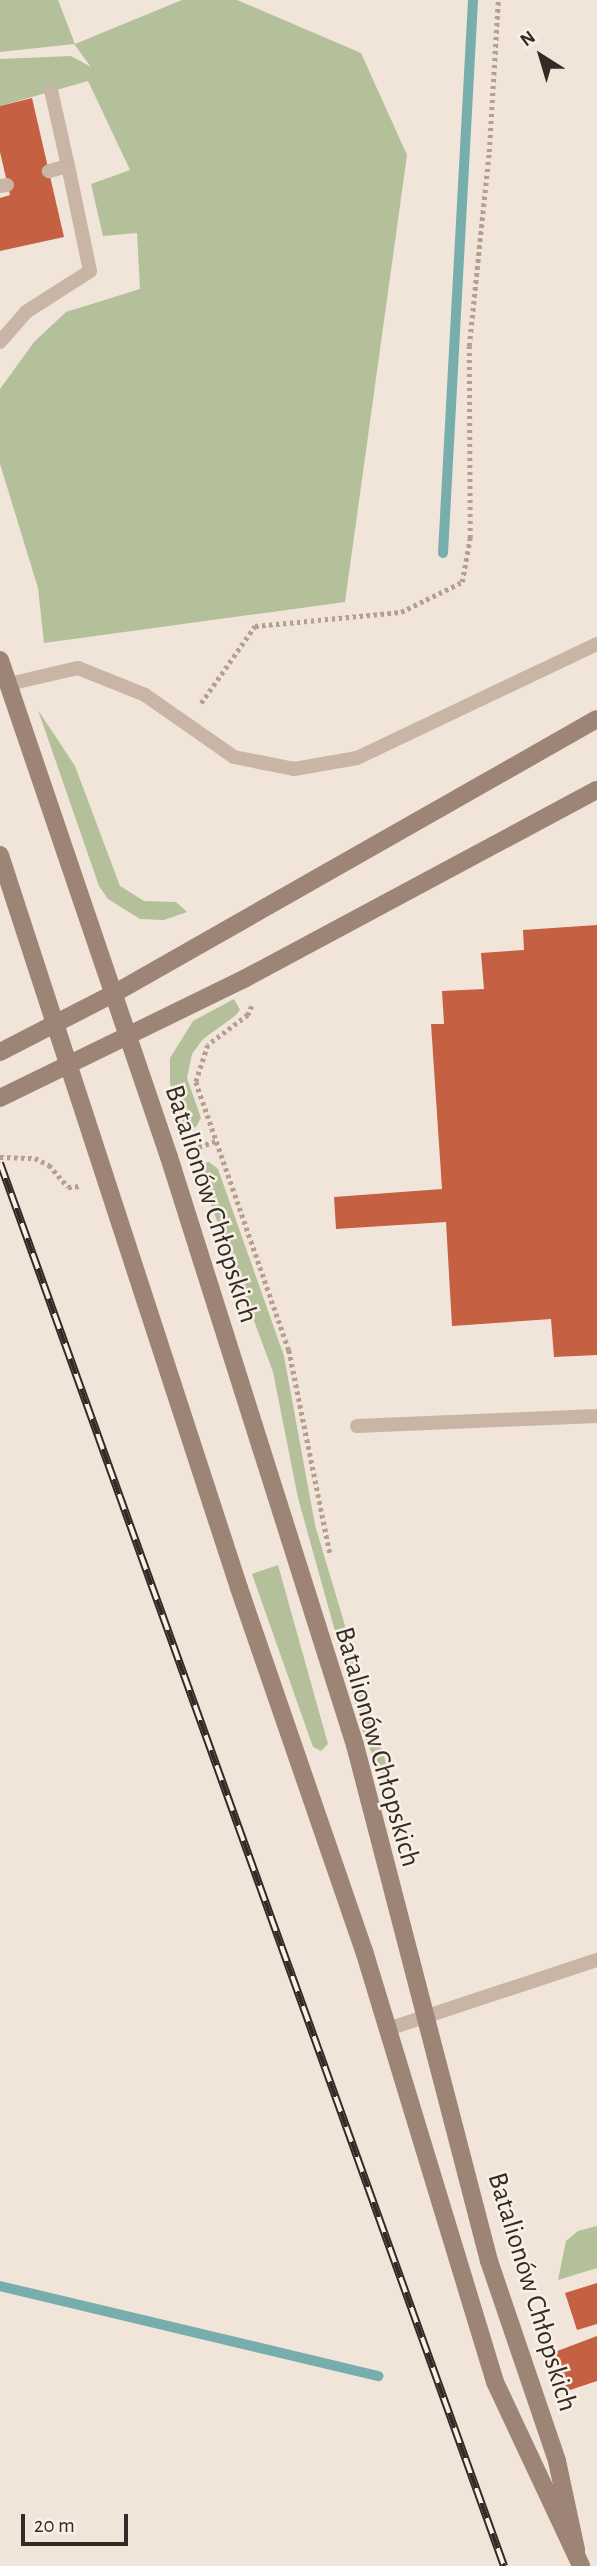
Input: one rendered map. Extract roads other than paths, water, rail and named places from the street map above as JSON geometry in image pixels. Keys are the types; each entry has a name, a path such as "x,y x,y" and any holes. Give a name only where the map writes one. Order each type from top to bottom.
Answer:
{"main road":[{"name":"Batalionów Chłopskich","path":"0,660 115,993 355,1745 489,2261 556,2460 578,2558"},
{"path":"0,1052 115,993 597,719"},
{"path":"0,1098 129,1036 597,790"},
{"name":"Batalionów Chłopskich","path":"0,855 66,1065 108,1179 388,2029 495,2382 578,2558"}],"lane":[{"path":"0,342 26,312 90,271 51,90"},
{"path":"49,171 68,166"},
{"path":"9,684 78,668 145,695 234,757 294,769 357,758 597,644"},
{"path":"358,1426 597,1416"},
{"path":"388,2029 597,1960"}],"waterway":[{"path":"443,553 473,0"},
{"path":"0,2286 378,2376"}],"railway":[{"path":"0,1163 504,2566"}]}
